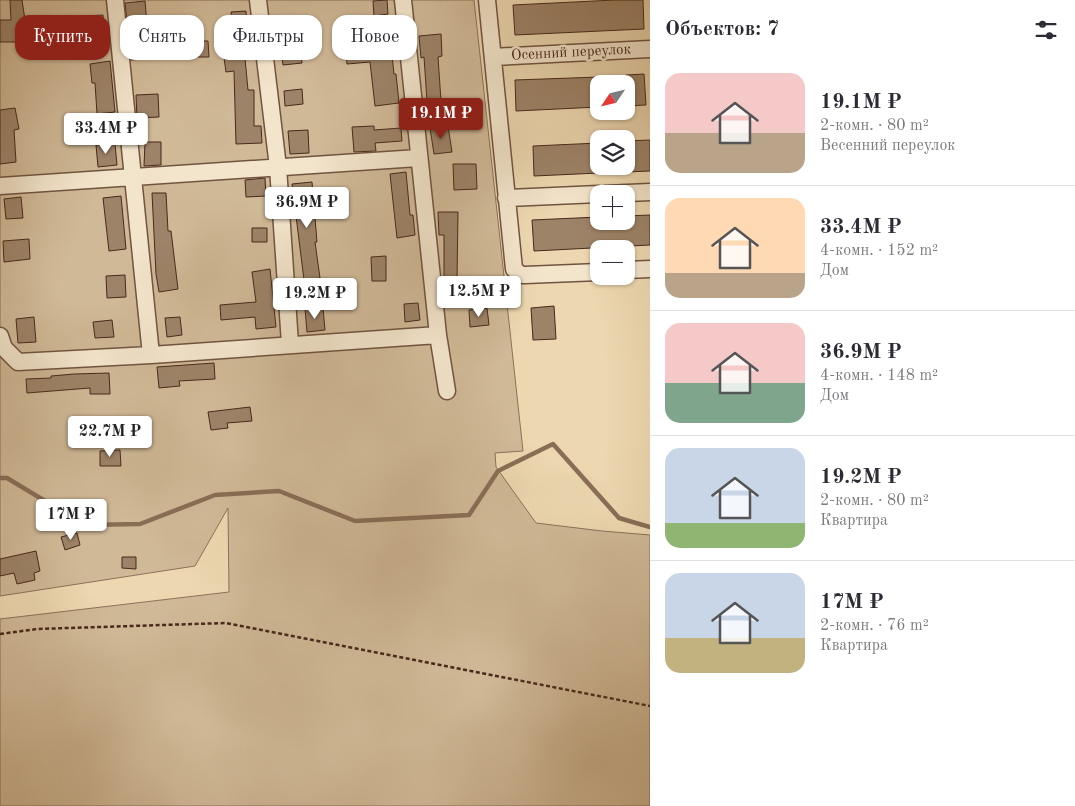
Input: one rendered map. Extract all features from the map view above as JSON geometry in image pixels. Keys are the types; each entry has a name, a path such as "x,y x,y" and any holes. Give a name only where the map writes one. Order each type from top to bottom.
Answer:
{"street":[{"path":"115,0 151,355"},
{"path":"258,0 278,167 290,344"},
{"path":"403,0 418,158 438,335 447,391"},
{"path":"487,0 506,198 513,261 517,272 526,275 590,272"},
{"name":"Осенний переулок","path":"493,57 650,49"},
{"path":"0,186 418,158"},
{"path":"635,193 650,192"},
{"path":"506,198 590,194"},
{"path":"635,270 650,269"},
{"path":"0,336 4,348 18,362 151,355 438,335"}],"path":[{"path":"0,634 37,629 226,623 650,706"}],"shaded area":[{"path":"0,0 474,0 523,451 495,453 496,467 536,523 650,535 650,806 0,806 0,619 229,592 228,508 195,566 0,596"}],"building":[{"path":"10,0 22,0 24,15 15,15 15,42 0,42 0,20 11,20"},
{"path":"387,0 388,14 374,15 373,1"},
{"path":"643,0 644,29 515,35 513,5"},
{"path":"145,1 146,15 126,15 125,3"},
{"path":"246,11 246,15 231,15 231,12"},
{"path":"441,34 442,56 438,57 441,101 427,101 424,57 421,58 419,36"},
{"path":"204,41 208,41 209,57 204,57"},
{"path":"224,60 245,60 248,90 254,90 254,126 261,126 262,143 236,144 234,71 226,72"},
{"path":"282,60 302,60 302,63 283,65"},
{"path":"347,60 392,60 399,103 375,106 370,62 347,64"},
{"path":"110,61 115,112 97,114 95,83 92,83 90,64"},
{"path":"644,74 646,105 635,106 635,75 626,75"},
{"path":"590,77 590,107 516,111 515,80"},
{"path":"302,89 303,104 285,106 284,91"},
{"path":"158,94 159,117 137,118 136,95"},
{"path":"15,108 19,129 14,130 16,162 0,164 0,110"},
{"path":"374,126 374,130 401,128 402,141 375,143 376,151 354,152 352,127"},
{"path":"448,126 452,152 434,154 430,128"},
{"path":"308,130 309,153 290,154 288,131"},
{"path":"650,140 650,171 635,172 635,141"},
{"path":"145,142 161,142 161,165 144,166"},
{"path":"590,143 590,173 534,176 533,146"},
{"path":"115,144 117,165 98,167 96,145"},
{"path":"453,164 476,164 477,189 454,190"},
{"path":"406,172 410,215 413,215 415,235 397,238 390,174"},
{"path":"265,178 266,196 246,197 245,180"},
{"path":"312,182 317,242 315,242 320,278 304,280 292,184"},
{"path":"152,193 166,193 168,231 171,231 178,289 159,292 156,274"},
{"path":"121,196 126,249 109,251 103,198"},
{"path":"21,197 23,218 6,219 4,199"},
{"path":"438,212 458,212 457,280 444,280 444,235 439,235"},
{"path":"650,215 650,245 635,246 635,240 590,240 590,248 534,251 532,220 590,217 590,230 635,230 635,216"},
{"path":"252,228 267,228 267,242 252,242"},
{"path":"29,239 30,259 4,262 3,241"},
{"path":"386,256 386,281 372,281 371,257"},
{"path":"270,269 276,327 256,329 255,317 221,320 220,305 256,302 252,272"},
{"path":"125,275 126,297 107,298 106,276"},
{"path":"418,303 420,320 405,322 404,304"},
{"path":"554,306 556,339 533,340 531,308"},
{"path":"323,308 325,330 307,332 305,309"},
{"path":"487,308 489,325 470,327 469,310"},
{"path":"34,317 36,342 18,343 16,319"},
{"path":"180,317 182,335 167,337 165,318"},
{"path":"112,320 114,337 95,338 93,322"},
{"path":"214,363 215,379 179,381 180,386 159,388 157,367"},
{"path":"109,373 110,394 90,394 90,388 27,393 26,379 51,378 51,376 74,374"},
{"path":"250,407 252,421 227,423 228,428 211,430 208,412"},
{"path":"120,450 121,466 100,466 100,451"},
{"path":"77,533 80,545 65,550 61,537"},
{"path":"36,551 40,571 34,573 35,580 17,584 14,573 0,576 0,559"},
{"path":"122,557 136,557 136,569 122,568"}],"waterway":[{"path":"0,478 7,478 85,525 140,524 215,495 279,491 355,521 469,515 498,471 553,444 619,518 650,527"}]}
